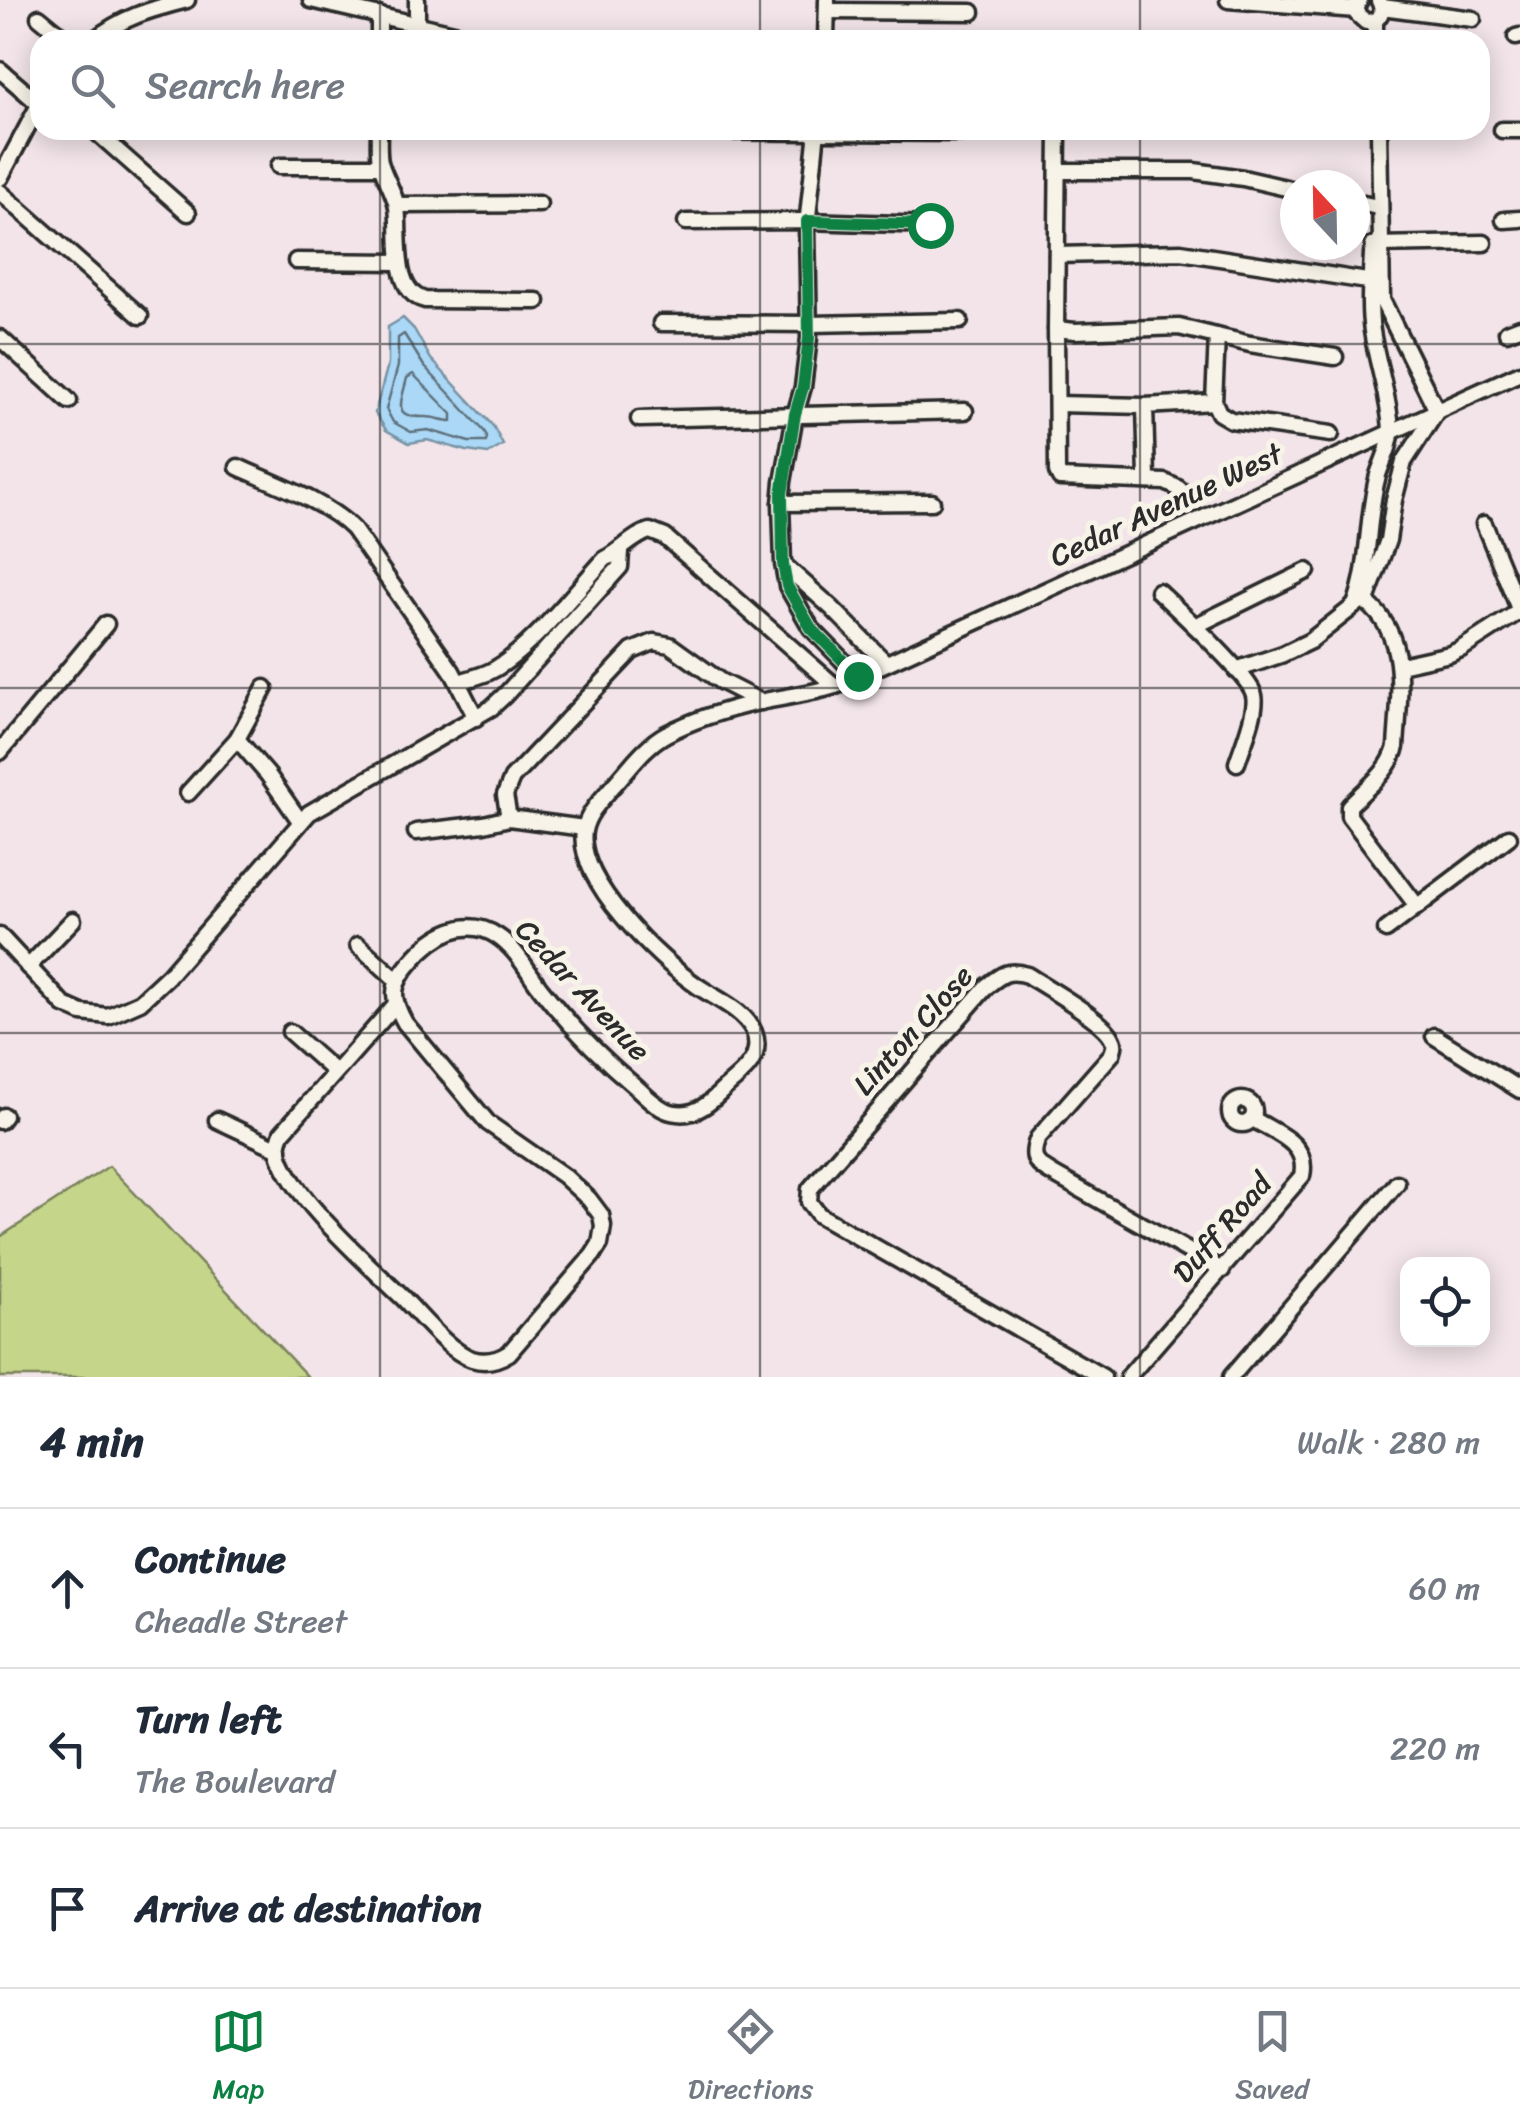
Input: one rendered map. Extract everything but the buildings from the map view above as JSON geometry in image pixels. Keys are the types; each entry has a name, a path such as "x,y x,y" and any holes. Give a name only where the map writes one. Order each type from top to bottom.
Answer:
{"street":[{"path":"108,30 135,6 187,0"},
{"path":"311,0 439,30"},
{"path":"416,0 417,25"},
{"path":"1228,0 1473,19"},
{"path":"828,6 972,12"},
{"path":"379,15 379,30"},
{"path":"39,17 55,30"},
{"path":"0,70 30,96"},
{"path":"0,178 30,122"},
{"path":"1502,130 1520,130"},
{"path":"105,140 188,213"},
{"path":"380,140 381,166 397,205 400,262 408,290 415,297 442,300 537,301"},
{"path":"817,140 807,221 810,324 806,371 781,503 783,564 787,586 811,628 858,676"},
{"path":"1058,140 1057,472 1060,478 1147,479 1172,484 1189,498"},
{"path":"1370,140 1377,245"},
{"path":"1359,601 1368,523 1392,433 1384,377 1372,333 1379,140"},
{"path":"279,166 381,166"},
{"path":"1058,171 1194,171 1280,187"},
{"path":"0,192 140,316"},
{"path":"397,205 539,204"},
{"path":"1504,220 1520,220"},
{"path":"686,222 930,225"},
{"path":"1377,245 1484,244"},
{"path":"1057,255 1181,252 1375,283"},
{"path":"296,261 400,262"},
{"path":"1236,670 1298,647 1359,601 1384,552 1401,475 1413,446 1437,411 1375,283"},
{"path":"661,323 960,321"},
{"path":"1056,329 1174,327 1335,358"},
{"path":"1216,336 1214,402 1219,413 1231,420 1331,434"},
{"path":"0,338 69,401"},
{"name":"Cedar Avenue West","path":"761,702 810,695 835,686 1520,373"},
{"path":"1056,404 1145,406 1214,402"},
{"path":"1145,406 1147,479"},
{"path":"639,419 965,411"},
{"path":"238,467 349,524 459,682 476,718"},
{"path":"1379,471 1401,475"},
{"path":"781,503 932,502"},
{"path":"1400,665 1450,654 1520,611 1484,524"},
{"path":"459,682 501,665 527,644 604,559 621,552 650,530 664,537 835,686"},
{"path":"1367,546 1384,552"},
{"path":"0,936 72,1010 108,1016 132,1007 168,976 308,813 476,718 516,684 620,567 621,552"},
{"path":"783,564 886,663"},
{"path":"1195,626 1307,571"},
{"path":"1158,591 1250,685 1255,696 1237,763"},
{"path":"1359,601 1374,609 1391,635 1400,665 1396,747 1382,774 1348,810 1352,822 1417,906"},
{"path":"0,752 106,624"},
{"path":"509,818 505,794 512,778 624,658 640,646 654,642 670,644 720,681 761,702"},
{"path":"501,665 516,684"},
{"path":"188,793 237,739 265,688"},
{"path":"416,832 509,818 584,828 599,802 655,740 698,720 761,702"},
{"path":"237,739 300,821"},
{"name":"Cedar Avenue","path":"398,981 412,961 438,937 463,928 495,934 607,1063 656,1104 684,1114 706,1106 751,1062 756,1053 752,1028 650,945 605,894 587,863 584,828"},
{"path":"1386,930 1509,837"},
{"path":"28,966 73,920"},
{"path":"358,945 398,981 396,1004 404,1023 480,1114 498,1132 590,1198 604,1226 593,1256 508,1352 496,1360 472,1358 446,1341 328,1225 280,1158 282,1133 396,1004"},
{"name":"Linton Close","path":"1102,1377 820,1214 808,1197 810,1189 841,1152 996,979 1015,971 1027,975 1100,1024 1113,1039 1112,1054 1038,1138 1033,1152 1035,1160 1222,1270"},
{"path":"290,1032 335,1072"},
{"path":"1434,1036 1520,1090"},
{"name":"Duff Road","path":"1128,1377 1299,1182 1303,1158 1298,1149 1253,1119"},
{"path":"217,1120 279,1149"},
{"path":"1231,1377 1397,1183"}],"green space":[{"path":"109,1166 308,1377 0,1377 0,1237"}],"water":[{"path":"403,318 431,359 493,426 503,445 488,454 427,440 409,443 386,430 375,413 388,364 388,327"}],"route":[{"path":"858,676 811,628 787,586 783,564 782,494 803,387 810,324 807,221 930,225"}]}
